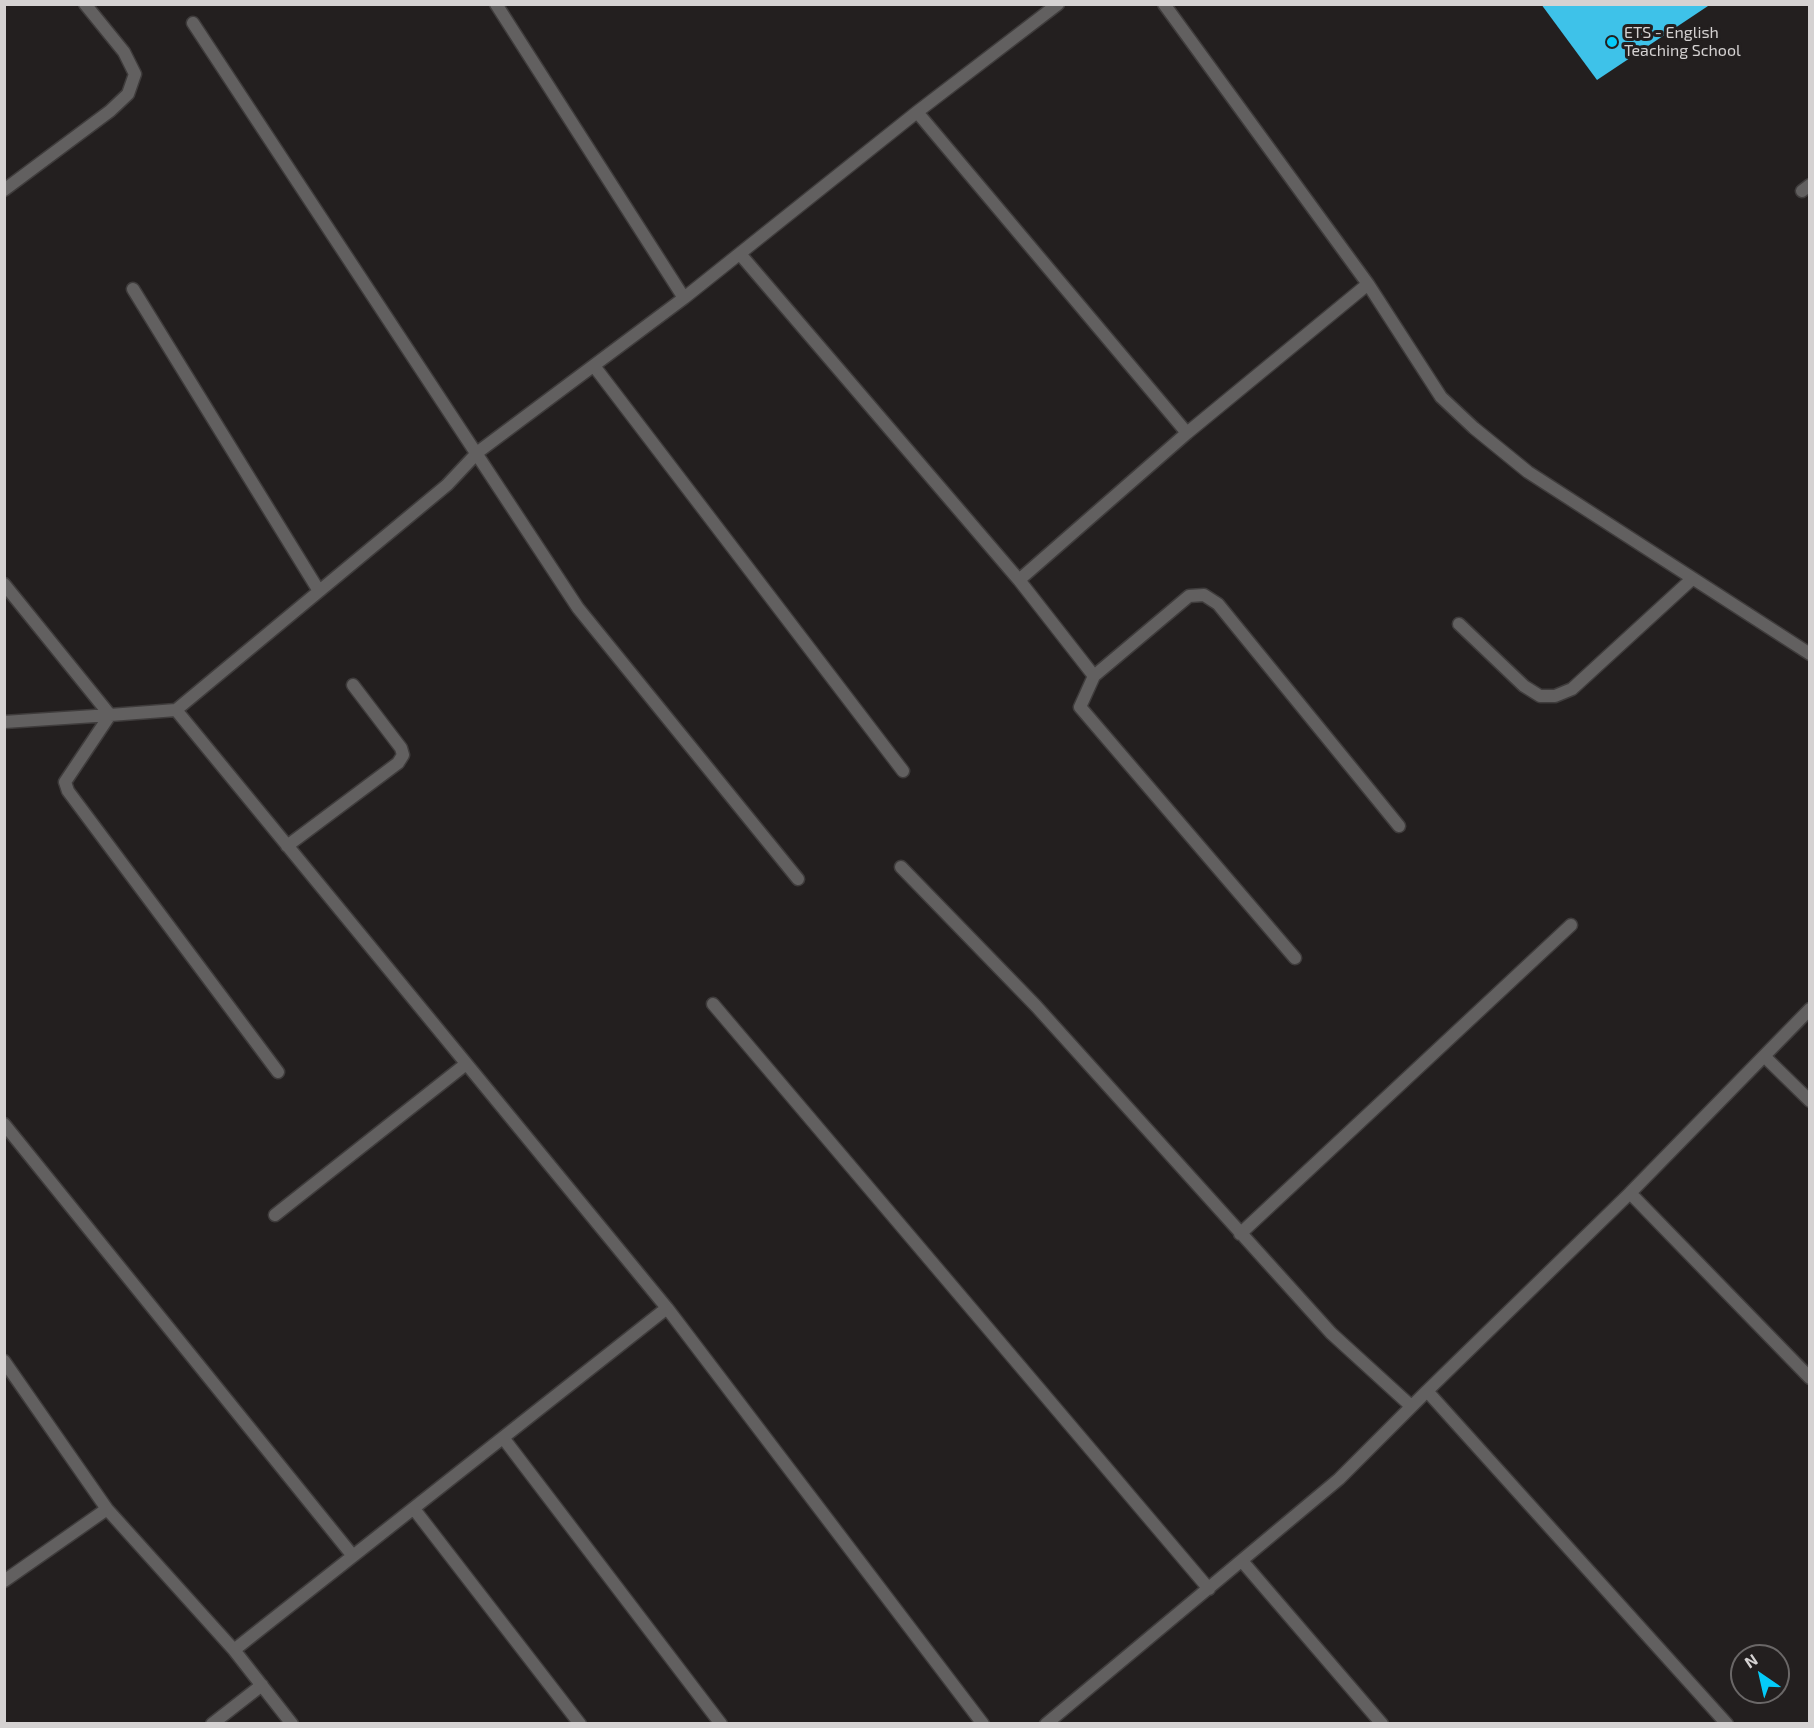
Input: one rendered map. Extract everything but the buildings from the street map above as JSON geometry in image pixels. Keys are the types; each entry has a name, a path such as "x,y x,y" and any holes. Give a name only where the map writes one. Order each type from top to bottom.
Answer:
{"street":[{"path":"4,190 110,111 128,94 135,74 124,52 85,4"},
{"path":"496,4 684,298"},
{"path":"4,722 176,710 447,485 478,452 684,298 917,112 1058,4"},
{"path":"1164,4 1368,284 1442,397 1474,428 1528,472 1809,654"},
{"path":"193,23 588,621 798,879"},
{"path":"917,112 1187,433"},
{"path":"740,254 1019,580 1094,676"},
{"path":"1019,580 1187,433 1368,284"},
{"path":"133,289 319,591"},
{"path":"594,366 903,771"},
{"path":"1459,624 1524,686 1540,696 1555,696 1572,689 1692,579"},
{"path":"4,584 110,715"},
{"path":"1295,958 1080,707 1094,676 1189,596 1204,595 1218,604 1399,826"},
{"path":"287,846 398,763 403,755 401,748 353,685"},
{"path":"176,710 667,1308 983,1724"},
{"path":"110,715 65,782 68,791 278,1072"},
{"path":"901,867 1035,1006 1331,1333 1411,1406"},
{"path":"1240,1234 1571,925"},
{"path":"713,1004 1209,1589"},
{"path":"1046,1724 1339,1479 1630,1193 1809,1009"},
{"path":"1764,1056 1809,1101"},
{"path":"275,1215 466,1064"},
{"path":"4,1124 353,1556"},
{"path":"1630,1193 1809,1378"},
{"path":"234,1650 667,1308"},
{"path":"4,1360 107,1509 234,1650 292,1724"},
{"path":"1427,1391 1727,1724"},
{"path":"504,1439 721,1724"},
{"path":"4,1581 107,1509"},
{"path":"414,1509 580,1724"},
{"path":"1242,1561 1382,1724"},
{"path":"212,1724 262,1685"}],"place":[{"name":"ETS - English Teaching School","path":"1612,42"}]}
